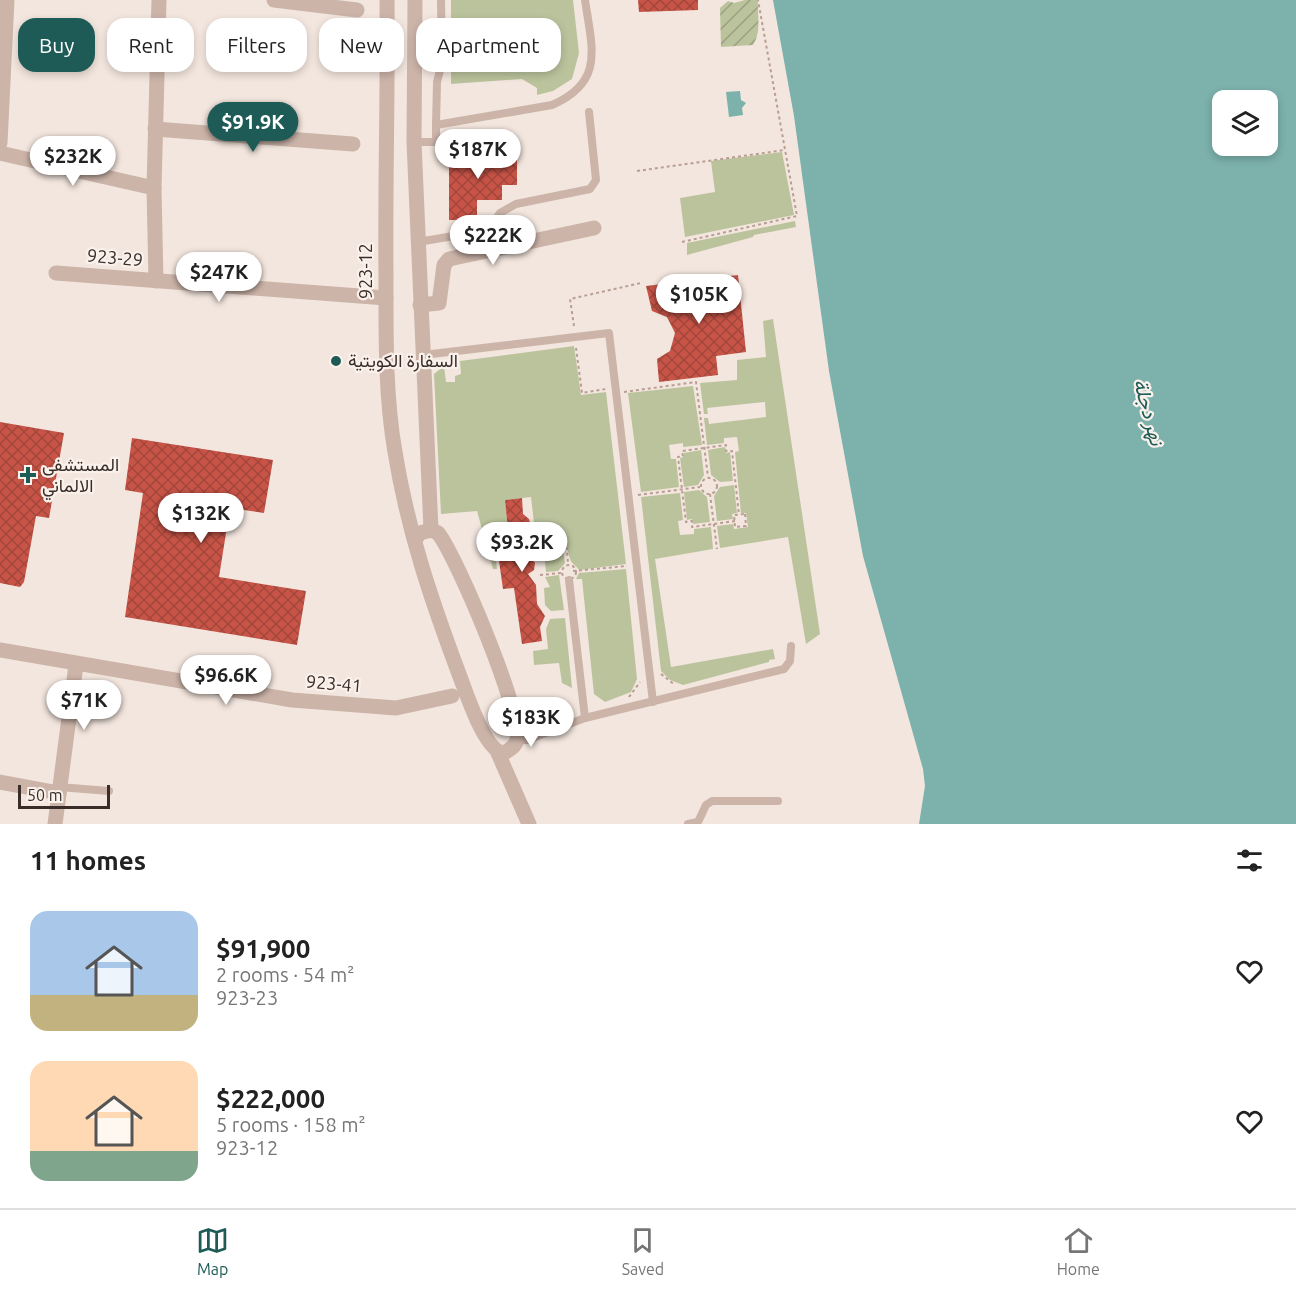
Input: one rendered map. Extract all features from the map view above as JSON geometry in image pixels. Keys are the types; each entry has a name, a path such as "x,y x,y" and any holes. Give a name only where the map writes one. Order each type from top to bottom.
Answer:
{"street":[{"path":"0,143 7,0"},
{"path":"156,281 154,188 159,0"},
{"path":"274,0 357,10"},
{"name":"923-12","path":"387,0 386,298 394,449 404,503 415,540 415,550 426,585 477,718 491,746 498,753 529,824"},
{"path":"415,0 414,142 431,530"},
{"path":"155,129 353,144"},
{"path":"0,153 154,188"},
{"path":"420,305 439,303 444,265 449,259 594,228"},
{"name":"923-29","path":"56,273 386,298"},
{"path":"415,540 420,533 431,530"},
{"path":"431,530 443,539 481,619 501,671 517,740 509,750 498,753"},
{"name":"923-41","path":"0,650 76,665 292,700 396,708 452,696"},
{"path":"55,824 76,665"},
{"path":"0,782 59,790"}],"lane":[{"path":"414,142 436,142 437,82 442,63 441,0"},
{"path":"436,125 552,105 568,98 588,76 593,60 586,2"},
{"path":"418,242 489,230 500,213 516,204 590,189 596,180 590,112"},
{"path":"423,355 609,333 653,702"},
{"path":"569,579 585,718"},
{"path":"517,740 527,740 585,718 784,669 790,661 791,646"},
{"path":"59,790 109,791"},
{"path":"688,824 698,822 706,806 712,801 778,801"}],"path":[{"path":"682,242 797,216 758,0"},
{"path":"637,171 785,150"},
{"path":"574,328 570,299 641,283"},
{"path":"576,344 582,393 607,389"},
{"path":"624,392 696,382 708,477"},
{"path":"735,521 692,527 692,521 686,522 678,457 682,456 682,451 726,445 726,451 732,451 739,515"},
{"path":"700,487 702,481 708,477"},
{"path":"700,487 704,493 710,494 716,491 717,484 714,479 708,477"},
{"path":"637,495 700,487"},
{"path":"710,494 717,549"},
{"path":"745,514 746,526 735,527 735,521 734,515 745,514"},
{"path":"536,526 555,528 567,549 568,564"},
{"path":"540,575 628,566"},
{"path":"659,666 662,677 675,686 685,686"},
{"path":"628,698 635,692 640,675"}],"green space":[{"path":"451,0 573,0 579,53 572,79 553,91 537,95 537,88 522,79 451,84 451,72 561,72 561,18 451,18"},
{"path":"758,0 756,40 753,45 721,47 720,8 728,1 734,3"},
{"path":"782,152 794,215 685,237 680,198 715,192 711,161"},
{"path":"795,221 796,227 754,235 687,255 687,243"},
{"path":"773,319 820,634 806,644 788,537 720,548 717,526 733,524 734,529 748,527 746,513 741,513 735,452 739,451 737,437 724,438 724,443 707,445 704,418 708,418 709,424 766,417 765,402 707,408 708,414 704,414 700,383 737,380 737,360 766,357 763,321"},
{"path":"574,346 581,395 606,392 626,564 579,570 571,560 561,531 551,524 534,523 531,497 505,500 511,559 496,561 497,569 493,569 477,511 441,514 434,374 444,366 446,382 455,382 455,376 461,374 460,361"},
{"path":"693,386 702,445 683,447 683,443 669,445 671,459 676,459 679,487 641,492 628,393"},
{"path":"725,447 726,453 730,452 733,481 720,482 711,475 708,450"},
{"path":"701,450 704,475 698,485 684,487 680,458 684,457 684,453"},
{"path":"734,485 737,513 732,514 733,519 717,521 714,496 720,487"},
{"path":"699,490 707,497 710,522 693,524 692,519 687,520 684,492"},
{"path":"680,493 683,520 678,521 680,535 694,534 694,529 711,527 713,549 655,559 671,667 773,649 775,659 683,685 670,680 661,671 641,497"},
{"path":"542,527 553,532 562,545 565,563 558,571 546,572 544,553 536,554 534,529"},
{"path":"626,569 637,679 631,692 605,702 594,694 582,579 576,579 579,573"},
{"path":"559,575 564,610 551,611 545,605 544,588 550,587 545,577"},
{"path":"565,618 572,688 562,683 559,663 534,665 533,651 548,649 546,629 550,619"}],"water":[{"name":"نهر دجلة","path":"773,0 1296,0 1296,824 919,824 925,786 923,769 863,556 829,371 794,116"},
{"path":"740,91 741,100 746,103 742,108 743,115 729,117 726,92"}],"building":[{"path":"638,0 698,0 698,10 639,12"},
{"path":"449,152 517,152 517,185 502,185 502,200 477,200 477,220 449,220"},
{"path":"738,275 746,352 716,356 718,375 659,382 657,359 670,351 675,333 667,317 652,311 646,286"},
{"name":"المستشفى الالماني","path":"0,422 64,433 49,518 36,516 24,582 20,587 0,583"},
{"path":"132,438 273,460 264,513 230,508 219,577 306,591 297,645 125,617 143,493 125,490"},
{"path":"522,498 523,514 529,519 531,527 526,536 528,552 535,563 534,570 528,574 536,585 537,604 545,616 540,627 542,641 522,644 514,588 503,589 499,561 511,560 505,500"}],"place":[{"name":"السفارة الكويتية","path":"336,361"},
{"name":"المستشفى الالماني","path":"28,475"}]}
